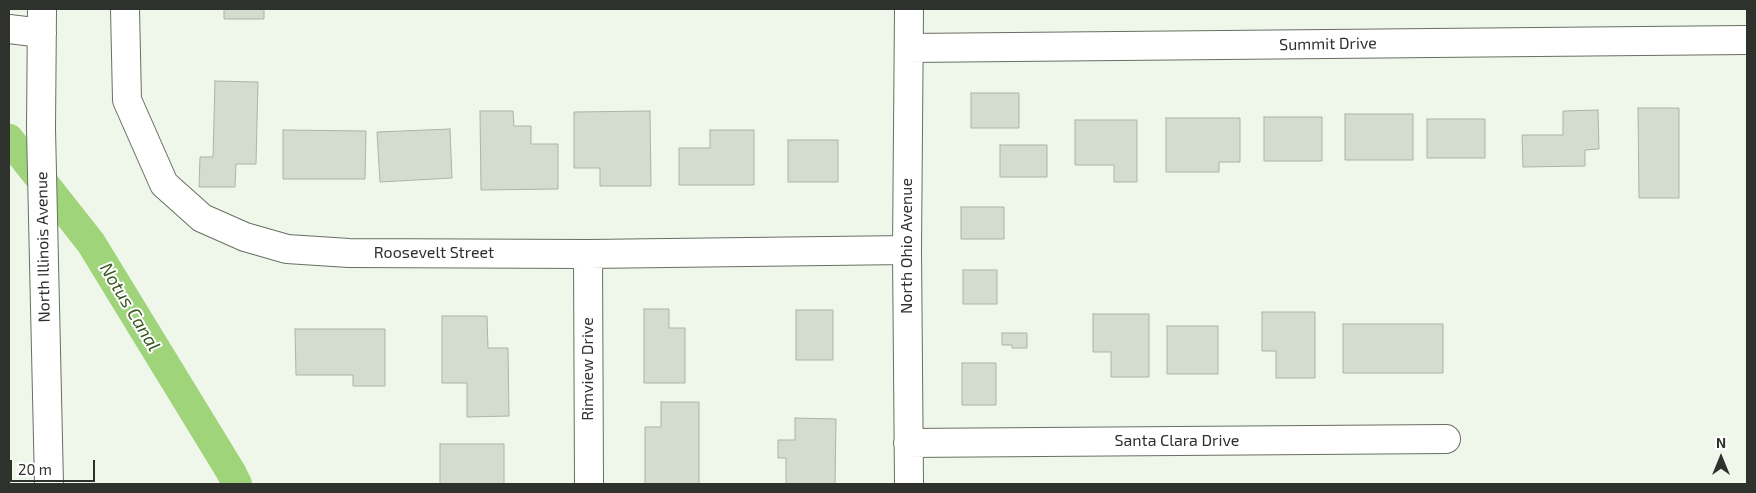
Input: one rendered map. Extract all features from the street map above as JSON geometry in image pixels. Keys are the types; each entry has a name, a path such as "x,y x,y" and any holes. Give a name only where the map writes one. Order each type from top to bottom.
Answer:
{"street":[{"name":"Roosevelt Street","path":"125,9 127,100 164,184 202,218 245,237 287,249 349,253 588,254 906,250"},
{"name":"North Ohio Avenue","path":"909,9 906,250 909,484"},
{"path":"9,30 42,21"},
{"name":"North Illinois Avenue","path":"42,21 41,129 49,484"},
{"name":"Summit Drive","path":"909,48 1747,40"},
{"name":"Rimview Drive","path":"588,254 589,484"},
{"name":"Santa Clara Drive","path":"908,443 1446,439"}],"building":[{"path":"224,9 264,9 264,19 224,19"},
{"path":"215,81 258,82 256,164 236,164 235,187 199,187 200,157 213,157"},
{"path":"971,93 1019,93 1019,128 971,128"},
{"path":"1638,108 1679,108 1679,198 1639,198"},
{"path":"1598,110 1599,149 1585,150 1585,166 1523,167 1522,135 1563,135 1563,111"},
{"path":"480,111 513,111 514,126 531,126 531,144 558,144 558,189 481,190"},
{"path":"650,111 651,186 600,186 600,168 574,168 574,112"},
{"path":"1345,114 1413,114 1413,160 1345,160"},
{"path":"1264,117 1322,117 1322,161 1264,161"},
{"path":"1166,118 1240,118 1240,162 1219,162 1219,172 1166,172"},
{"path":"1427,119 1485,119 1485,158 1427,158"},
{"path":"1075,120 1137,120 1137,182 1114,182 1114,165 1075,165"},
{"path":"450,129 452,178 380,182 377,132"},
{"path":"283,130 366,131 365,179 283,179"},
{"path":"710,130 754,130 754,185 679,185 679,148 710,148"},
{"path":"788,140 838,140 838,182 788,182"},
{"path":"1000,145 1047,145 1047,177 1000,177"},
{"path":"961,207 1004,207 1004,239 961,239"},
{"path":"963,270 997,270 997,304 963,304"},
{"path":"644,309 669,309 669,328 685,328 685,383 644,383"},
{"path":"796,310 833,310 833,360 796,360"},
{"path":"1262,312 1315,312 1315,378 1276,378 1276,351 1262,351"},
{"path":"1093,314 1149,314 1149,377 1111,377 1111,352 1093,352"},
{"path":"442,316 487,316 488,348 508,348 509,416 467,417 467,383 442,383"},
{"path":"1343,324 1443,324 1443,373 1343,373"},
{"path":"1167,326 1218,326 1218,374 1167,374"},
{"path":"295,329 385,329 385,386 353,386 353,375 296,375"},
{"path":"1002,333 1027,333 1027,348 1012,348 1012,345 1002,345"},
{"path":"962,363 996,363 996,405 962,405"},
{"path":"661,402 699,402 699,484 645,484 645,427 661,427"},
{"path":"795,418 836,419 835,484 786,484 786,458 778,458 778,440 795,440"},
{"path":"440,444 504,444 504,484 440,484"}],"waterway":[{"name":"Notus Canal","path":"9,139 91,243 237,484"}]}
